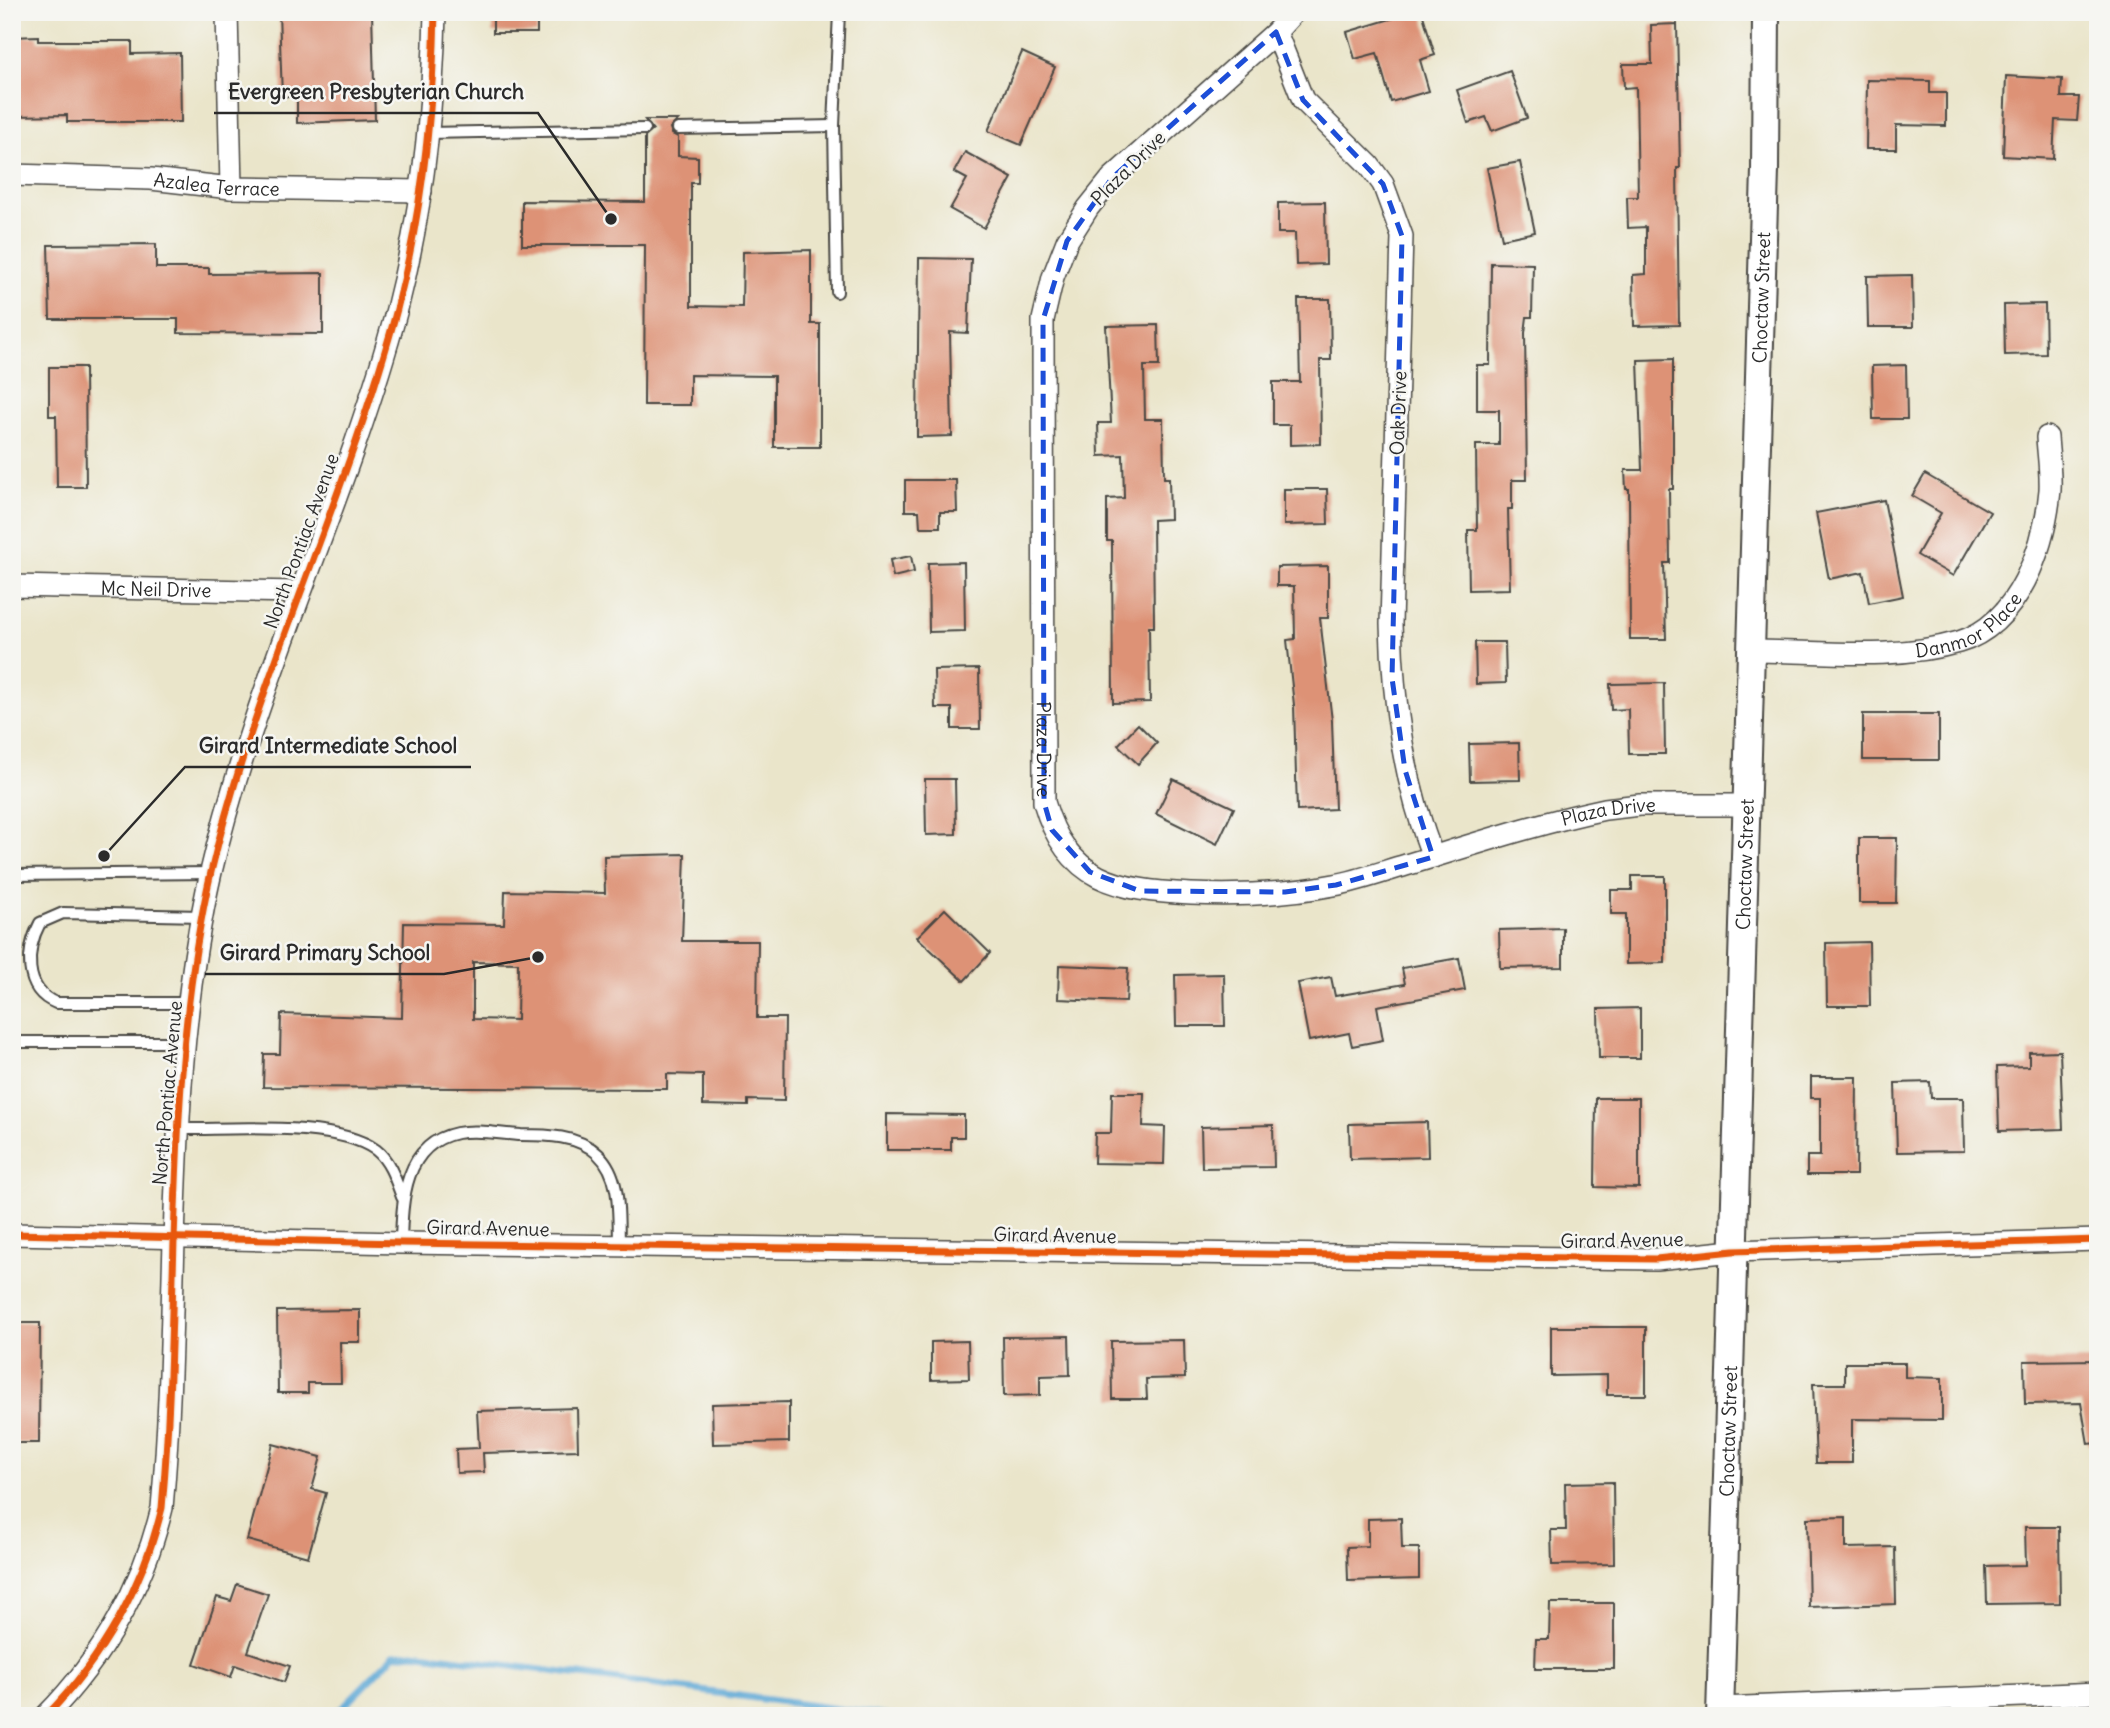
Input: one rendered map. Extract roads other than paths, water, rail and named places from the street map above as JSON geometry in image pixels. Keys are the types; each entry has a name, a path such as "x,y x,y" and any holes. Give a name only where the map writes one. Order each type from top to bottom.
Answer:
{"street":[{"path":"227,12 231,188"},
{"name":"North Pontiac Avenue","path":"46,1716 89,1666 134,1590 155,1538 162,1508 166,1466 176,1129 184,1042 202,916 245,748 376,377 408,260 421,191 428,133 435,12"},
{"path":"1276,32 1294,12"},
{"name":"Choctaw Street","path":"1720,1712 1752,651 1765,170 1766,12"},
{"name":"Plaza Drive","path":"1276,32 1112,178 1088,208 1068,241 1053,277 1043,320 1044,802 1052,830 1068,851 1090,872 1112,884 1140,891 1246,895 1336,885 1605,808 1640,805 1746,805"},
{"name":"Oak Drive","path":"1276,32 1303,100 1369,165 1383,184 1402,236 1392,678 1405,770 1433,857"},
{"name":"Azalea Terrace","path":"12,175 151,179 231,188 421,191"},
{"name":"Danmor Place","path":"1752,651 1895,652 1930,648 1962,641 1996,620 2018,593 2046,519 2050,487 2047,437"},
{"name":"Mc Neil Drive","path":"12,586 299,592"},
{"name":"Girard Avenue","path":"12,1234 401,1243 1642,1258 1733,1251 2098,1240"},
{"path":"1720,1712 2098,1693"}],"lane":[{"path":"837,292 834,126 839,12"},
{"path":"678,129 834,126"},
{"path":"428,133 645,130"},
{"path":"12,875 211,873"},
{"path":"189,1003 56,1003 45,999 33,980 31,946 40,923 63,913 202,916"},
{"path":"12,1042 184,1042"},
{"path":"176,1129 329,1132 356,1138 379,1152 393,1173 402,1196"},
{"path":"401,1243 402,1196 409,1174 420,1155 437,1141 457,1133 555,1136 597,1153 610,1171 617,1192 619,1246"}],"waterway":[{"path":"334,1716 394,1655 413,1653 891,1716"}],"place":[{"name":"Evergreen Presbyterian Church","path":"611,219"},
{"name":"Girard Intermediate School","path":"104,856"},
{"name":"Girard Primary School","path":"538,957"}]}
